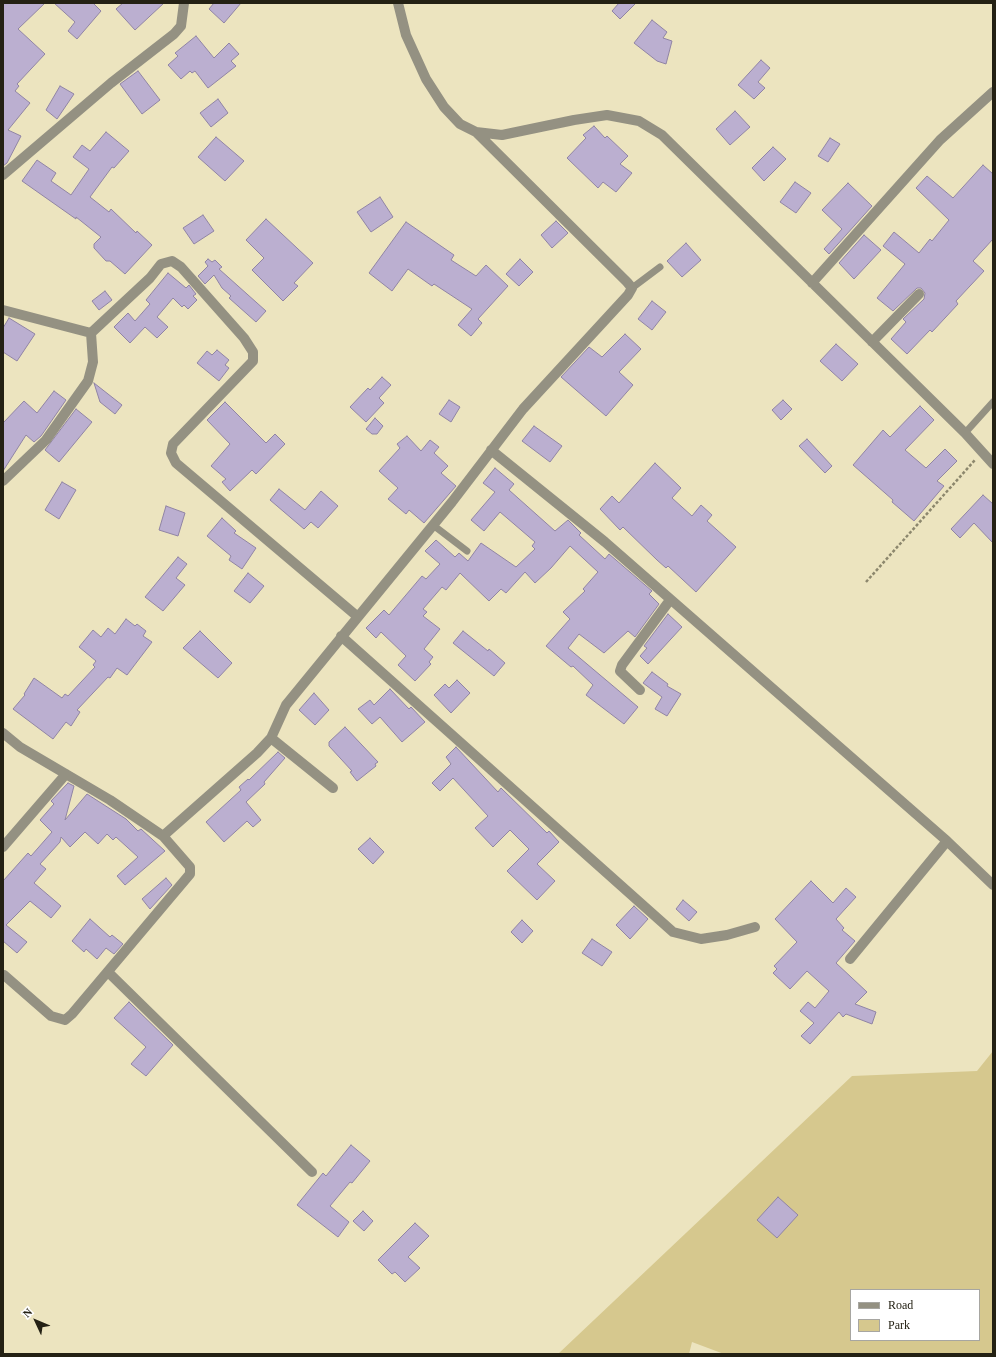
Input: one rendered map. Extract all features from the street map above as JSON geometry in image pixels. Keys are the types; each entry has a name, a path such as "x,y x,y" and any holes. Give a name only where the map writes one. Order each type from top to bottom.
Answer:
{"street":[{"path":"3,175 111,83 174,34 181,26 184,3"},
{"path":"163,836 257,753 271,738 286,705 433,525 523,409 628,295 632,288 476,132 460,124 444,107 426,80 406,36 398,3"},
{"path":"812,283 940,140 993,92"},
{"path":"476,132 502,135 574,120 607,115 639,121 662,135 965,433 993,464"},
{"path":"3,481 46,440 88,381 93,362 92,333 150,278 161,264 172,261 181,267 244,338 253,352 253,361 173,444 171,453 176,463 358,617"},
{"path":"872,342 919,294"},
{"path":"3,310 92,333"},
{"path":"491,450 605,542 947,841 993,885"},
{"path":"640,690 620,671 622,665 670,600"},
{"path":"341,636 673,932 701,939 727,935 756,927"},
{"path":"3,733 20,747 110,800 163,836 190,867 190,874 108,972 65,1020 51,1016 4,974"},
{"path":"271,738 333,788"},
{"path":"3,847 66,774"},
{"path":"850,960 947,841"},
{"path":"108,972 312,1172"}],"lane":[{"path":"632,288 660,267"},
{"path":"965,433 993,402"},
{"path":"433,525 467,552"}],"path":[{"path":"866,582 980,454"}],"green space":[{"path":"993,1051 993,1354 724,1354 692,1342 689,1354 558,1354 852,1076 977,1071"}],"building":[{"path":"3,3 45,3 18,29 45,54 17,84 19,86 15,91 30,103 8,130 21,136 7,163 3,166"},
{"path":"54,3 93,3 101,11 77,39 68,31 75,22"},
{"path":"123,3 164,3 135,30 116,9"},
{"path":"214,3 241,3 224,23 209,9"},
{"path":"619,3 636,3 620,19 612,11"},
{"path":"652,20 667,32 663,38 672,41 666,64 657,61 634,43"},
{"path":"196,36 214,58 229,43 239,54 231,61 236,66 208,88 195,71 192,73 190,71 181,79 168,65 178,56 175,53"},
{"path":"761,60 770,68 758,82 765,88 754,99 738,85"},
{"path":"138,71 160,100 142,114 120,84"},
{"path":"60,86 74,94 57,119 46,110"},
{"path":"218,99 228,113 211,127 200,113"},
{"path":"735,111 750,127 730,145 716,129"},
{"path":"594,126 605,138 607,136 628,156 620,164 632,173 616,192 603,182 598,188 567,158 586,138 583,135"},
{"path":"106,132 129,151 114,168 112,167 90,197 109,212 111,209 136,233 137,231 152,245 125,274 110,261 106,261 94,248 94,244 101,237 76,217 76,219 22,181 37,160 56,173 51,181 71,195 89,169 73,157 82,145 90,151"},
{"path":"216,137 244,161 225,181 198,157"},
{"path":"830,138 840,144 828,162 818,156"},
{"path":"773,147 786,159 764,181 752,168"},
{"path":"983,165 993,174 993,239 973,261 984,271 956,301 958,304 932,332 930,330 907,354 891,339 906,322 903,319 924,299 925,293 921,288 917,288 893,311 877,298 905,264 883,246 894,232 919,253 930,239 932,241 949,220 916,188 927,176 953,198"},
{"path":"795,182 811,193 796,213 780,202"},
{"path":"848,183 872,206 829,254 824,249 842,229 822,210"},
{"path":"380,197 393,217 371,232 357,212"},
{"path":"203,215 214,231 194,244 183,228"},
{"path":"266,219 313,263 294,283 298,286 283,301 252,270 264,258 246,240"},
{"path":"556,221 568,233 552,248 541,235"},
{"path":"406,222 454,255 451,260 476,276 486,265 508,286 478,319 482,323 471,336 458,325 472,309 434,284 432,286 408,269 392,291 369,273"},
{"path":"864,235 881,250 854,279 839,263"},
{"path":"686,243 701,260 682,277 667,261"},
{"path":"208,259 212,262 215,260 222,267 219,269 266,311 256,322 229,298 231,296 222,288 214,275 205,284 198,276 208,266 205,262"},
{"path":"520,259 533,272 519,286 506,274"},
{"path":"168,273 186,288 189,285 196,294 193,296 197,300 188,309 184,305 182,307 173,298 157,317 168,327 157,338 145,327 130,343 114,327 128,313 135,321 150,304 146,300"},
{"path":"105,291 112,300 99,310 92,301"},
{"path":"652,301 666,312 652,330 638,319"},
{"path":"9,318 35,334 17,361 3,352 3,328"},
{"path":"625,334 641,349 619,372 633,385 606,416 561,377 589,347 602,357"},
{"path":"836,344 858,364 842,381 820,361"},
{"path":"217,350 229,360 225,365 229,368 219,381 197,363 207,351 212,355"},
{"path":"382,377 391,385 379,398 384,403 366,422 350,407 368,388 370,390"},
{"path":"94,383 122,405 115,414 100,402"},
{"path":"54,391 66,400 41,436 34,442 26,435 3,471 3,423 24,401 37,413"},
{"path":"449,400 460,407 451,422 439,414"},
{"path":"783,400 792,409 781,420 772,410"},
{"path":"225,402 266,443 275,434 285,444 256,474 252,470 230,491 222,482 226,479 211,466 230,444 207,420"},
{"path":"920,406 934,420 905,450 926,468 945,449 957,461 937,481 944,486 914,521 892,502 893,500 853,465 883,430 890,437"},
{"path":"76,409 92,422 59,462 45,450"},
{"path":"375,418 383,426 377,434 372,434 366,429"},
{"path":"534,426 562,446 550,462 522,441"},
{"path":"407,436 421,451 430,440 439,447 434,453 448,466 441,473 456,486 424,523 409,510 406,514 388,499 398,488 379,471 400,448 397,444"},
{"path":"807,439 832,466 825,473 799,446"},
{"path":"655,463 681,488 672,498 692,516 701,505 712,515 707,521 736,547 696,592 668,566 666,568 657,560 623,527 620,530 600,509 612,496 619,503"},
{"path":"495,468 514,484 509,490 555,531 568,520 581,533 579,535 605,559 609,554 652,591 649,594 659,604 635,637 628,631 604,653 579,634 568,648 638,707 624,724 586,695 593,685 573,666 571,667 546,646 570,619 563,612 585,591 583,589 598,572 570,546 551,568 535,583 525,572 506,593 501,589 489,601 460,573 446,590 442,587 423,609 427,612 423,616 440,629 424,649 433,657 429,662 431,664 415,681 398,665 406,656 381,632 376,638 366,628 384,610 389,615 422,576 426,579 440,564 425,551 436,540 455,557 459,553 468,561 481,543 516,567 535,549 532,546 535,542 500,512 484,531 471,520 495,492 483,483"},
{"path":"62,482 76,490 59,519 45,510"},
{"path":"279,489 305,510 321,491 338,506 318,528 311,522 304,529 270,500"},
{"path":"983,495 993,504 993,543 974,523 960,538 951,529"},
{"path":"166,506 185,513 178,536 159,530"},
{"path":"222,518 236,531 234,533 256,548 242,569 229,560 231,556 207,536"},
{"path":"178,557 187,564 176,578 185,585 163,611 145,597"},
{"path":"248,573 264,586 250,603 234,591"},
{"path":"668,614 682,627 648,664 640,656 647,648 644,646"},
{"path":"126,619 135,626 137,624 146,631 143,636 152,642 127,675 117,668 110,678 108,677 77,710 80,712 71,726 66,722 53,739 13,709 25,695 24,694 34,678 62,698 65,694 68,696 95,667 93,665 96,661 79,647 93,630 101,637 108,628 115,634"},
{"path":"200,631 232,663 218,678 183,648"},
{"path":"463,631 488,651 489,649 505,663 494,676 453,643"},
{"path":"652,672 668,684 667,686 681,694 667,716 655,709 662,697 643,683"},
{"path":"457,680 470,693 451,713 434,695 445,684 449,688"},
{"path":"390,689 409,709 411,707 425,722 402,742 380,717 372,724 358,709 370,700 374,705"},
{"path":"314,693 329,710 315,725 299,710"},
{"path":"345,727 378,762 375,764 376,766 357,781 350,772 352,771 329,746 329,742"},
{"path":"456,747 498,792 501,788 547,833 549,831 559,842 537,864 555,881 537,900 507,871 529,849 510,830 493,847 475,828 488,816 453,778 440,791 432,783 451,764 446,757"},
{"path":"278,752 285,758 264,782 265,784 246,802 261,820 253,827 247,821 224,842 206,822 241,790 239,787 248,779 249,780"},
{"path":"68,783 74,786 65,820 87,794 126,819 138,831 141,829 165,851 125,885 117,876 138,857 116,837 113,840 107,834 98,844 85,832 70,847 61,837 60,842 40,864 46,869 34,883 61,906 51,918 30,901 6,925 27,942 17,953 3,941 3,881 28,853 31,856 52,832 40,820 54,804 51,801"},
{"path":"370,838 384,852 373,864 358,849"},
{"path":"166,878 172,885 150,909 142,899"},
{"path":"811,881 833,903 846,888 856,897 836,919 844,928 842,930 855,941 836,963 867,992 855,1004 876,1012 872,1024 846,1014 843,1017 839,1012 810,1044 801,1036 814,1023 800,1011 808,1002 815,1008 829,991 807,971 790,989 773,973 777,969 774,966 797,942 775,919"},
{"path":"683,900 697,912 689,921 676,909"},
{"path":"634,906 648,919 630,939 616,925"},
{"path":"90,919 110,937 112,935 123,944 114,954 106,948 97,959 86,949 84,952 72,941"},
{"path":"522,920 533,931 522,943 511,932"},
{"path":"592,939 612,952 602,966 582,953"},
{"path":"129,1002 173,1045 146,1076 131,1064 146,1047 114,1018"},
{"path":"351,1145 370,1161 330,1206 349,1222 338,1237 297,1205 323,1173 326,1176"},
{"path":"778,1197 798,1215 777,1238 757,1220"},
{"path":"363,1211 373,1221 364,1231 353,1221"},
{"path":"415,1223 429,1236 408,1257 420,1268 405,1282 395,1272 392,1274 378,1260"}]}
